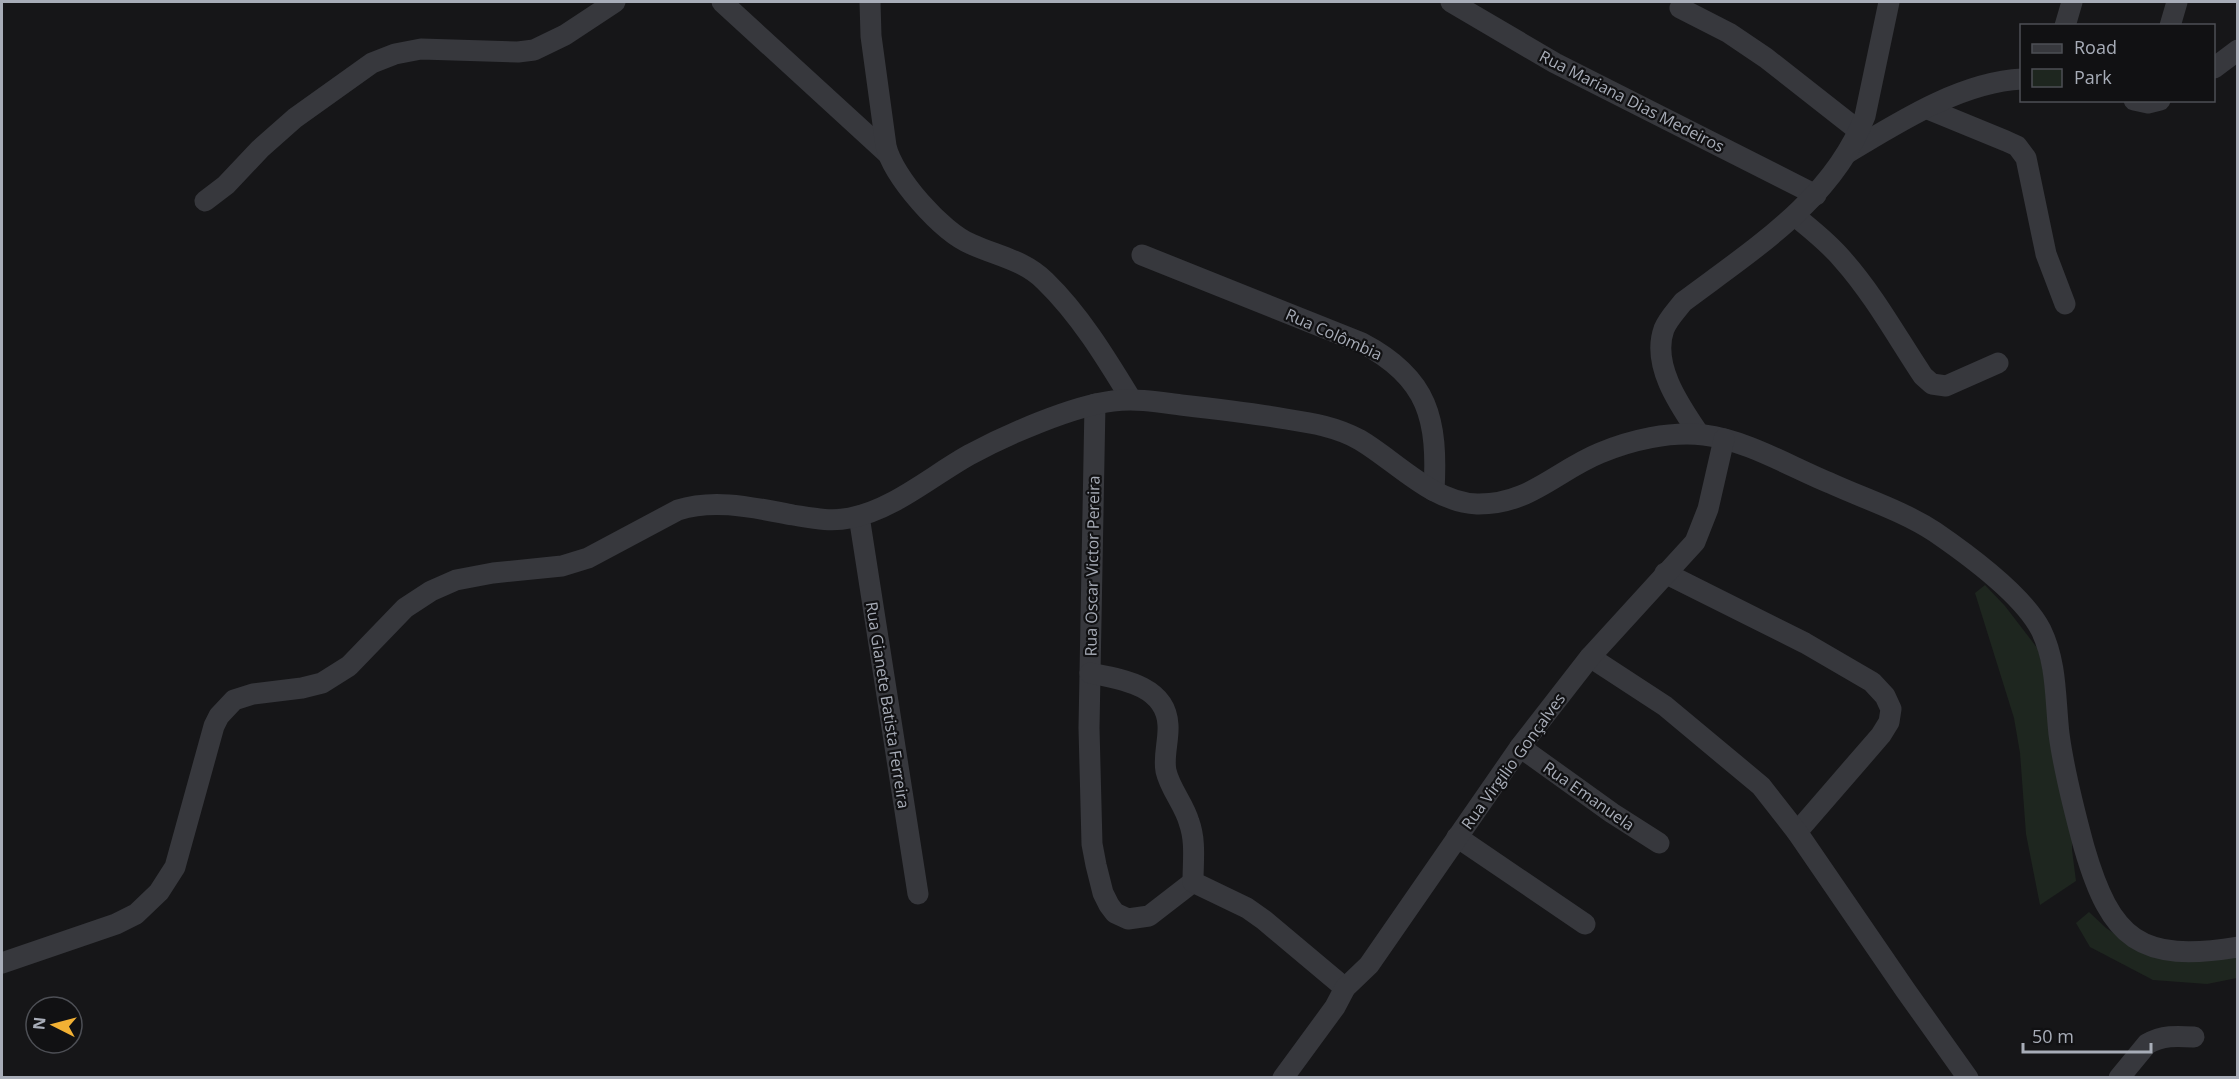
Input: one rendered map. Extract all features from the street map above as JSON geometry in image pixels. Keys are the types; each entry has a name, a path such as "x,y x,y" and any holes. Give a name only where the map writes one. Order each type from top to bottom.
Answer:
{"street":[{"path":"205,201 226,185 260,149 296,118 372,63 395,54 421,49 518,52 534,50 565,35 615,2"},
{"path":"722,2 888,154 899,173 944,228 972,245 1018,262 1044,280 1098,345 1131,399"},
{"path":"870,2 871,36 888,154"},
{"name":"Rua Mariana Dias Medeiros","path":"1451,2 1555,63 1816,195"},
{"path":"1699,434 1683,411 1663,366 1661,346 1664,330 1670,317 1683,302 1795,216 1816,195 1846,154 1859,131 1869,99 1889,2"},
{"path":"2066,24 2072,2"},
{"path":"2171,24 2177,2"},
{"path":"1680,8 1729,33 1766,58 1859,131"},
{"path":"2215,67 2238,50"},
{"path":"1846,154 1909,117 1969,91 1997,82 2020,79"},
{"path":"1928,109 2017,146 2022,152 2029,166 2037,217 2046,254 2065,304"},
{"path":"1795,216 1823,238 1844,260 1923,376 1932,384 1946,386 1998,363"},
{"name":"Rua Colômbia","path":"1142,255 1362,343 1385,355 1404,371 1425,405 1433,428 1436,454 1434,491"},
{"path":"2,963 116,924 143,908 168,881 175,867 205,753 214,726 223,710 240,697 314,686 331,678 350,666 405,608 431,591 456,580 493,573 562,566 588,558 678,510 691,506 706,504 744,507 819,520 840,520 859,516 896,500 971,454 1010,436 1050,419 1095,404 1131,399 1235,411 1333,428 1359,439 1434,491 1457,501 1473,504 1514,500 1533,492 1603,451 1652,438 1699,434 1724,439 1898,512 1933,531 1984,568 2037,623 2045,640 2056,687 2064,765 2093,876 2105,906 2114,919 2130,935 2163,950 2197,952 2238,947"},
{"name":"Rua Oscar Victor Pereira","path":"1095,404 1089,728 1092,844 1096,866 1103,893 1109,905 1123,918 1133,920 1142,919 1168,903 1193,882"},
{"name":"Rua Virgilio Gonçalves","path":"1283,1077 1335,1007 1345,988 1369,964 1520,747 1590,657 1665,573 1685,554 1702,528 1724,439"},
{"name":"Rua Gianete Batista Ferreira","path":"859,516 918,894"},
{"path":"1665,573 1815,648 1872,682 1890,704 1891,715 1881,735 1797,832"},
{"path":"1590,657 1665,706 1761,786 1797,832 1968,1077"},
{"path":"1090,673 1141,686 1157,699 1165,711 1168,723 1166,768 1189,822 1194,852 1193,882 1247,908 1345,988"},
{"name":"Rua Emanuela","path":"1520,747 1612,813 1659,843"},
{"path":"1457,837 1586,924"},
{"path":"2120,1077 2153,1040 2170,1036 2194,1037"}],"green space":[{"path":"1985,585 2005,606 2038,649 2073,794 2072,850 2076,881 2040,905 2026,834 2020,753 2014,718 1975,593"},
{"path":"2089,912 2122,939 2237,955 2237,978 2207,984 2153,980 2090,947 2076,923"}]}
